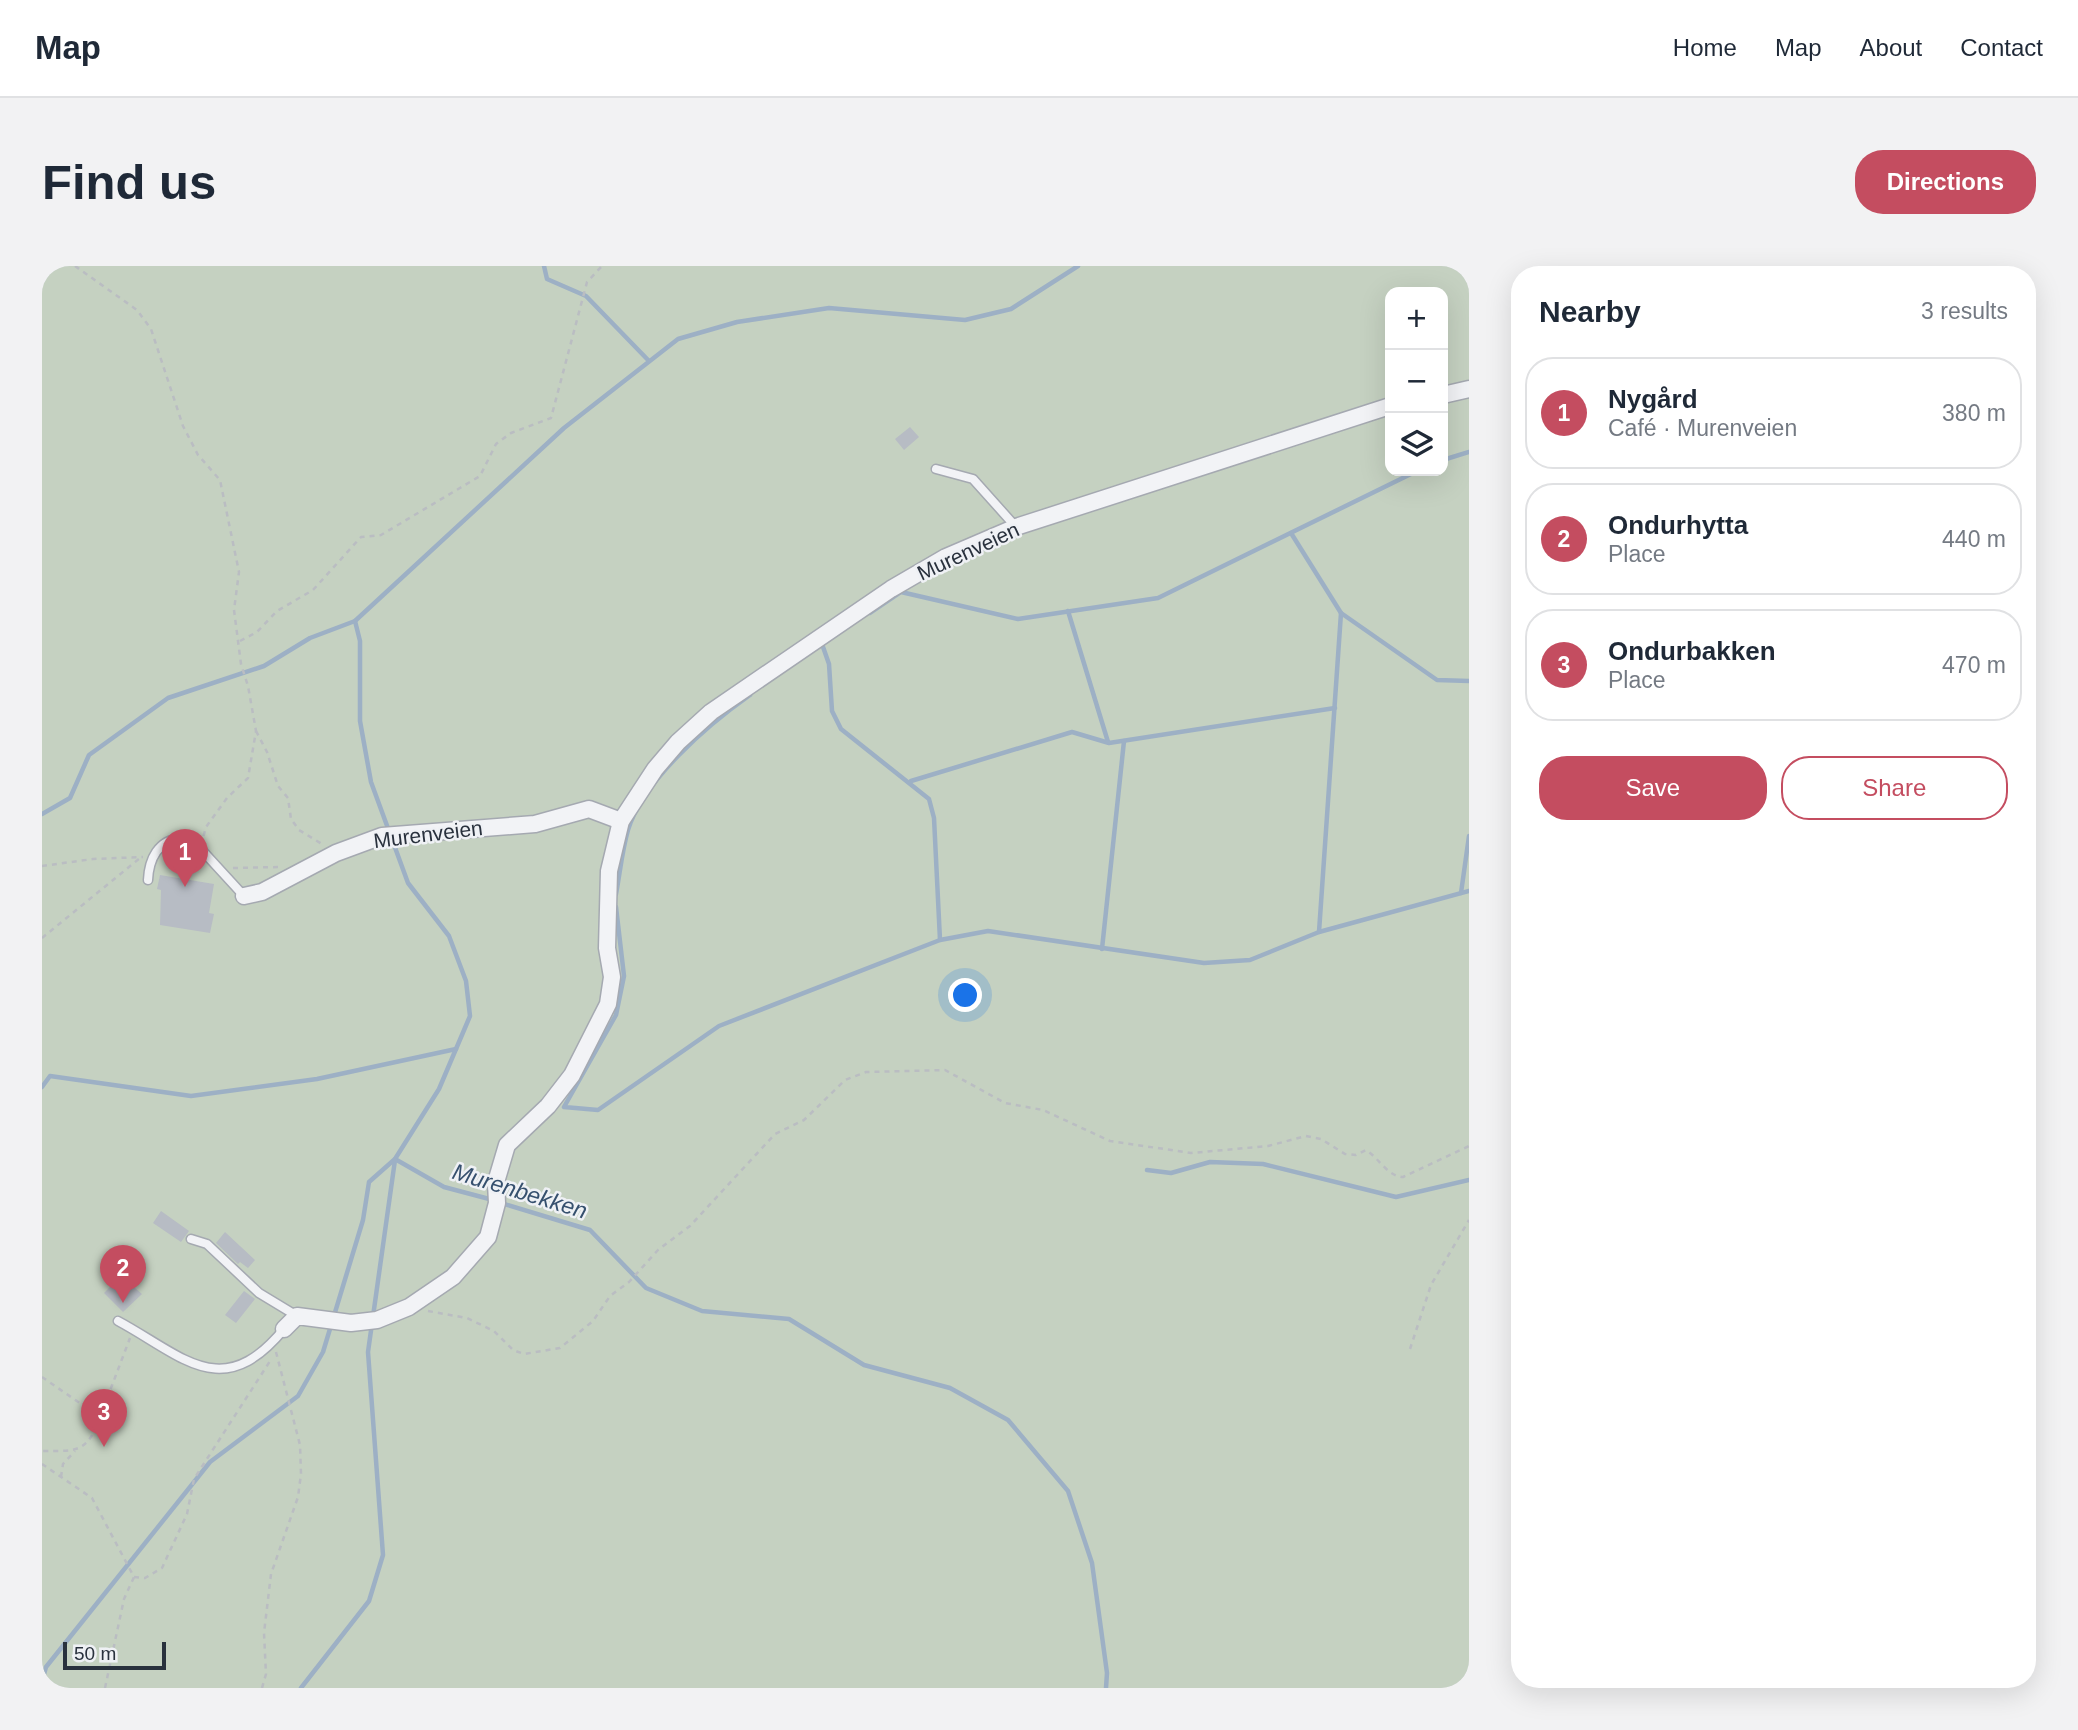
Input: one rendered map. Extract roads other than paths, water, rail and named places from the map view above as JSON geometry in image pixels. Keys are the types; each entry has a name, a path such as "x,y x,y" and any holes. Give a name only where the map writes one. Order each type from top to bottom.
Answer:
{"street":[{"path":"1448,394 1469,389"},
{"name":"Murenveien","path":"298,1316 351,1322 377,1320 409,1307 453,1277 488,1237 497,1203 496,1182 507,1145 548,1106 572,1075 604,1014 612,977 607,936 609,871 621,821 663,760 711,712 891,589 946,557 1016,527 1385,409"},
{"name":"Murenveien","path":"244,896 262,892 336,853 382,836 535,824 589,809 621,821"},
{"path":"284,1329 298,1316"}],"lane":[{"path":"936,469 973,480 1016,527"},
{"path":"148,880 151,857 173,839 190,841 200,848 244,896"},
{"path":"191,1239 207,1244 259,1293 298,1316"},
{"path":"118,1321 186,1364 212,1369 242,1365 264,1353 284,1329"}],"waterway":[{"path":"544,266 547,279 586,296 649,361"},
{"path":"42,814 70,798 89,755 168,698 264,666 310,638 355,621 564,428 678,339 737,322 829,308 965,320 1011,309 1078,266"},
{"path":"1448,458 1469,452"},
{"path":"870,613 901,592 1018,619 1158,598 1407,476"},
{"path":"1291,533 1341,613 1437,680 1469,681"},
{"path":"1068,611 1108,742"},
{"path":"1319,932 1341,613"},
{"path":"42,1682 46,1667 210,1462 298,1396 323,1352 363,1220 369,1182 395,1159 439,1089 470,1016 466,981 449,936 408,883 371,782 360,721 360,641 355,621"},
{"path":"822,644 829,664 832,711 841,729 929,799 934,818 940,940"},
{"path":"616,894 628,830 648,792 662,773 697,737 750,695"},
{"path":"911,781 1072,732 1109,743 1335,708"},
{"path":"1102,949 1124,741"},
{"path":"1461,893 1469,836"},
{"path":"616,907 624,976 616,1015 564,1107 598,1110 719,1026 940,940 988,931 1204,963 1250,960 1319,932 1469,891"},
{"path":"42,1087 50,1076 191,1096 317,1079 456,1049"},
{"name":"Murenbekken","path":"395,1159 444,1187 493,1200"},
{"path":"301,1688 369,1601 383,1555 368,1352 395,1160"},
{"path":"1147,1170 1171,1173 1210,1162 1263,1164 1396,1197 1469,1180"},
{"name":"Murenbekken","path":"501,1203 590,1230 646,1288 702,1311 789,1319 864,1365 950,1388 1008,1420 1068,1491 1092,1563 1107,1673 1106,1688"}],"place":[{"name":"Nygård","path":"185,887"},
{"name":"Ondurhytta","path":"123,1303"},
{"name":"Ondurbakken","path":"104,1447"}]}
